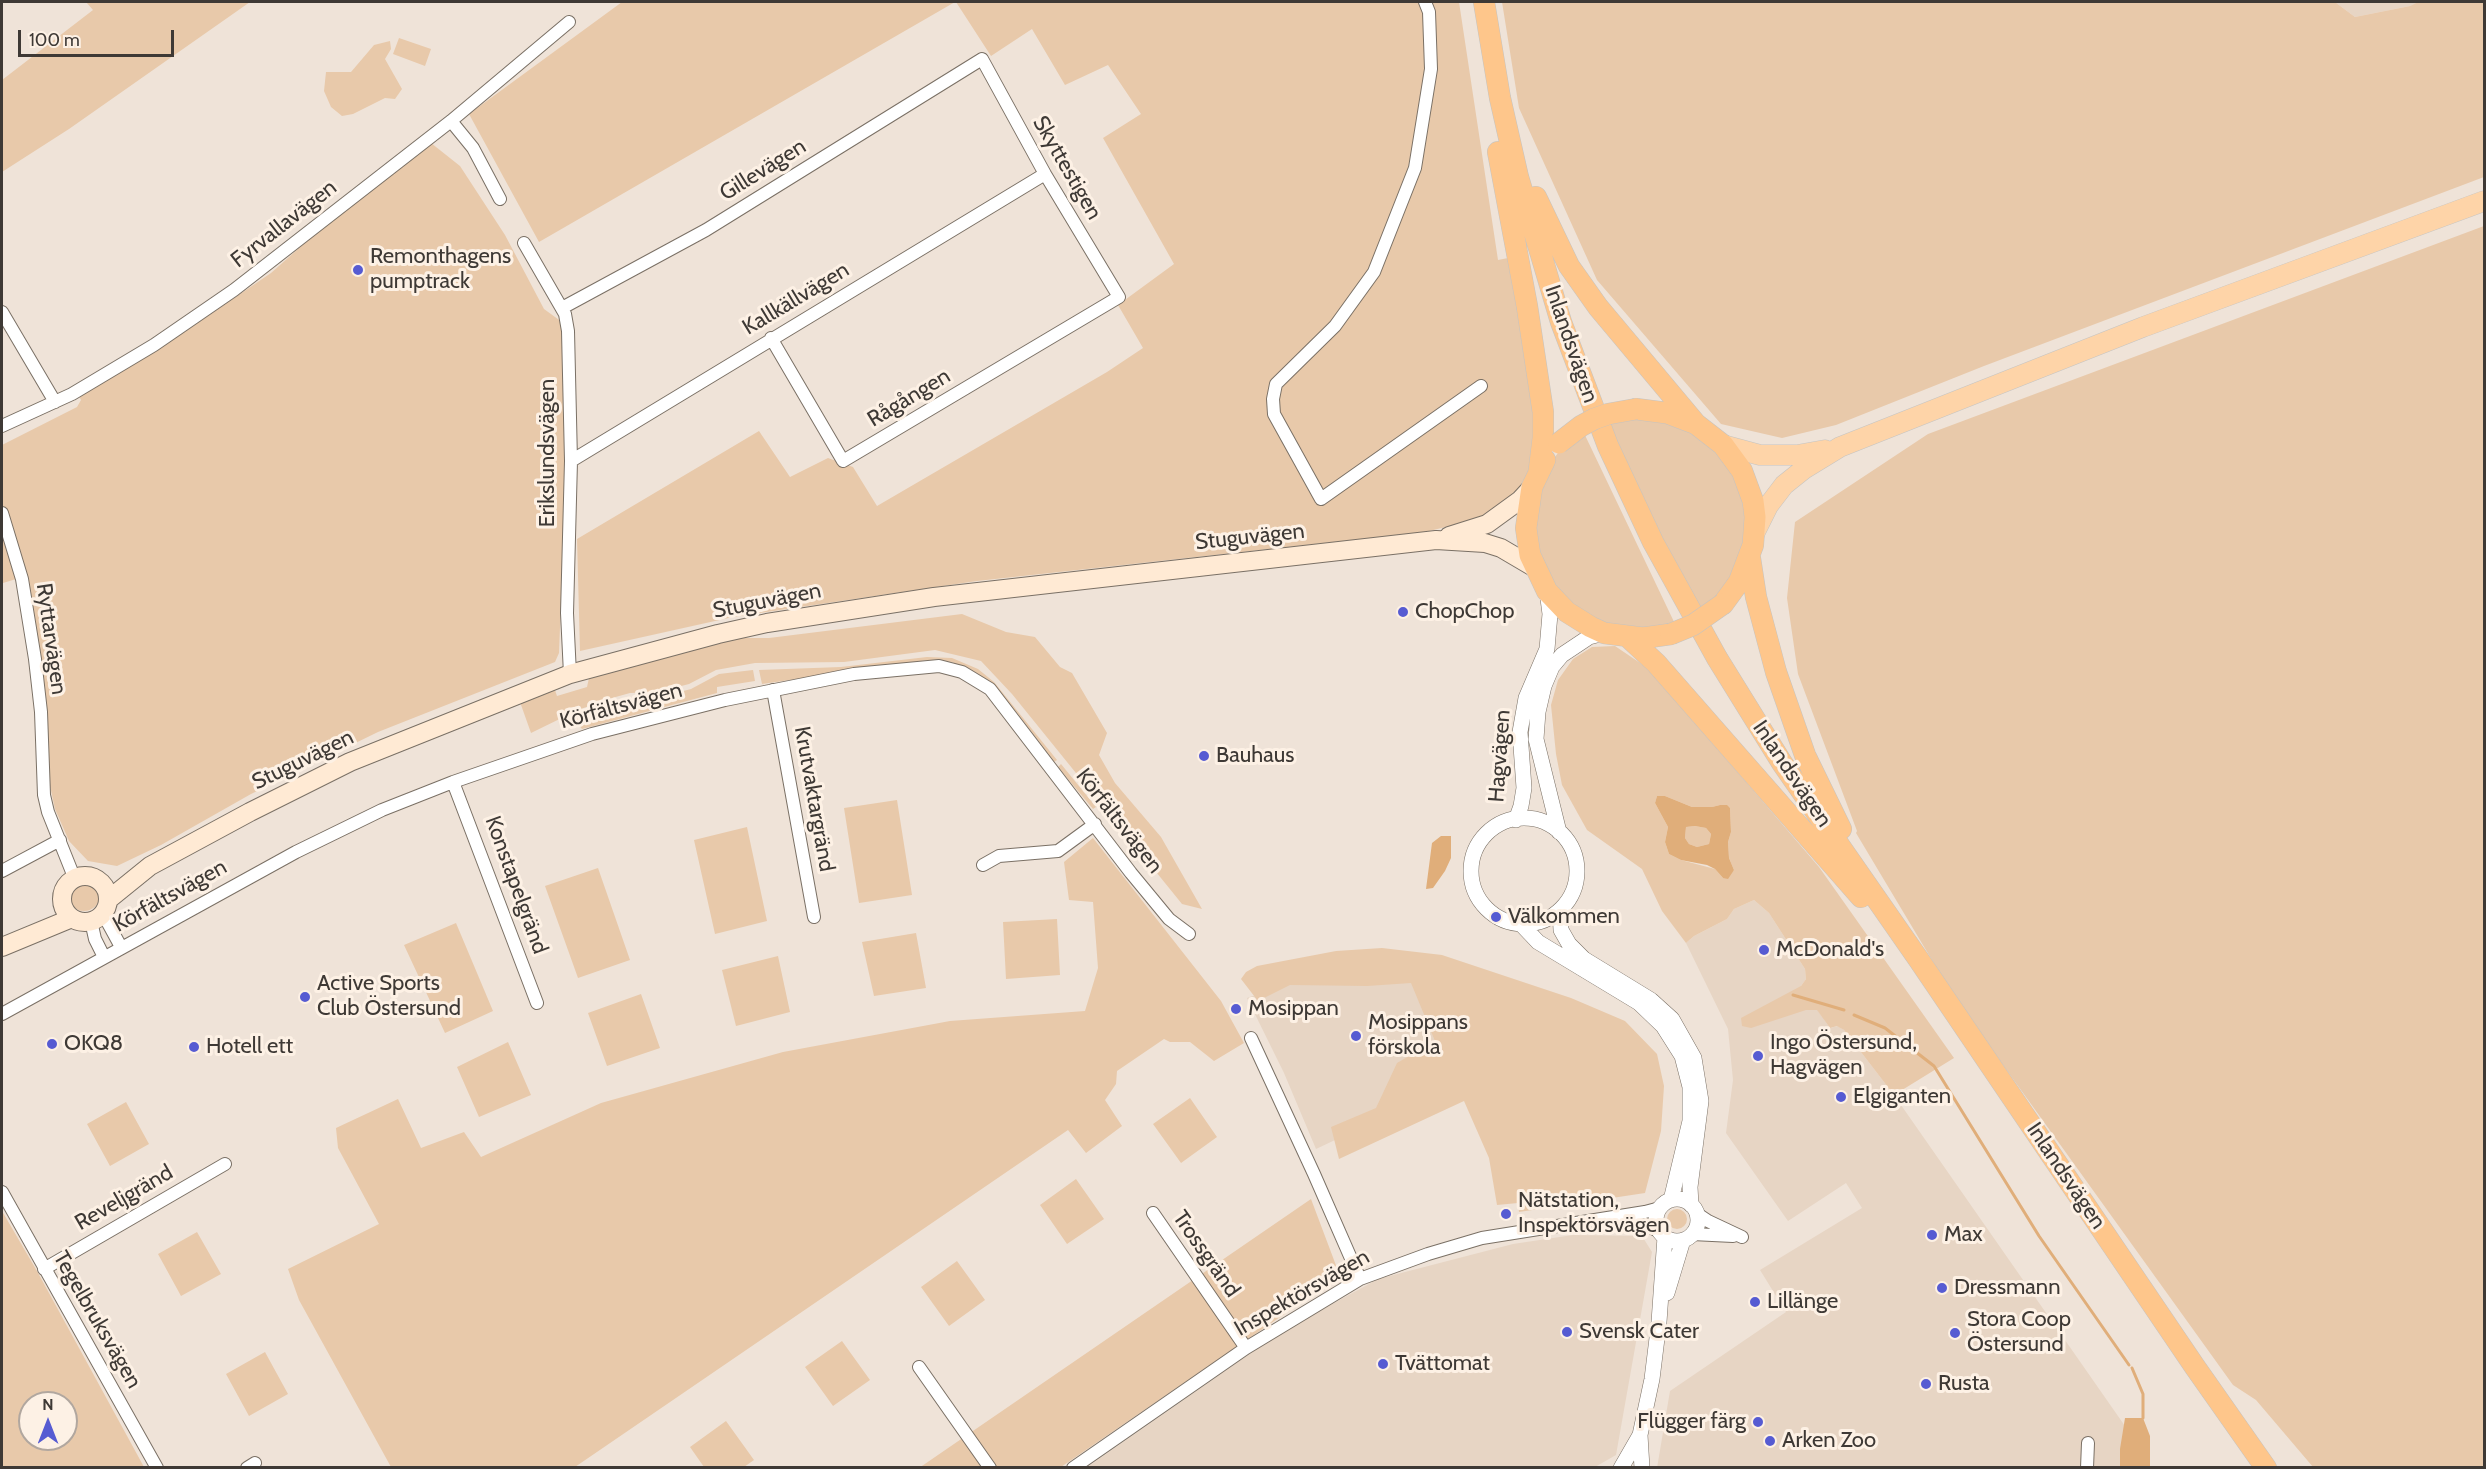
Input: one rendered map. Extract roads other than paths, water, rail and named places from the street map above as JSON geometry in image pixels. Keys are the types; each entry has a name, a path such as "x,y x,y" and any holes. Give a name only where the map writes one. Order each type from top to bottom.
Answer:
{"highway":[{"name":"Inlandsvägen","path":"1474,2 1505,160 1552,323 1600,445 1648,546 1710,664 1775,767 1884,919 2194,1367 2266,1467"},
{"name":"Inlandsvägen","path":"1484,2 1500,98 1518,177 1561,322 1608,446 1653,542 1717,658 1782,763 1884,919 2254,1467"},
{"path":"1487,74 1494,132 1527,306 1543,412 1544,438 1527,507 1528,549 1547,591 1567,612 1591,627 1604,633 1629,638 1671,634 1693,626 1723,604 1739,582 1750,558 1755,532 1755,517 1748,485 1738,464 1723,445 1696,424 1605,316 1569,266 1548,225 1525,171 1500,98"},
{"path":"1535,479 1559,443 1575,430 1608,414 1636,410 1667,413 1696,424"},
{"path":"1750,558 1756,597 1776,672 1805,755 1884,919"},
{"path":"1629,638 1656,663 1884,919"}],"main road":[{"path":"1755,532 1768,506 1784,485 1804,469 1840,447 2143,327 2484,201"},
{"path":"1723,445 1741,452 1781,456 1840,447"},
{"name":"Stuguvägen","path":"1436,540 1487,524 1512,507 1535,479"},
{"name":"Stuguvägen","path":"75,877 88,875 100,881 150,866 350,762 570,674 767,622 983,591 1436,540 1485,543 1501,548 1535,568"},
{"name":"Stuguvägen","path":"101,912 150,866"},
{"path":"6,945 48,914 61,900 64,887 75,877"},
{"path":"61,900 66,914 81,922 101,912 107,890 100,881"},
{"path":"6,945 72,918"}],"street":[{"path":"1425,2 1429,12 1431,69 1415,168 1374,272 1335,326 1276,384 1273,399 1274,414 1321,498 1481,386"},
{"name":"Fyrvallavägen","path":"2,426 72,394 154,345 234,290 450,121 569,22"},
{"name":"Skyttestigen","path":"982,59 1045,174 1119,297"},
{"name":"Gillevägen","path":"562,308 706,230 982,59"},
{"path":"450,121 473,148 500,198"},
{"name":"Kallkällvägen","path":"571,461 1045,174"},
{"name":"Erikslundsvägen","path":"524,243 565,314 568,332 571,461 567,614 570,674"},
{"name":"Rågången","path":"771,338 843,461 1119,297"},
{"path":"2,312 55,402"},
{"name":"Ryttarvägen","path":"2,513 26,597 41,712 44,795 75,877"},
{"name":"Hagvägen","path":"1516,820 1524,788 1520,732 1526,698 1547,649 1550,614 1547,591"},
{"name":"Hagvägen","path":"1559,832 1536,739 1538,712 1544,686 1552,667 1562,655 1589,637 1604,633"},
{"name":"Körfältsvägen","path":"2,1014 306,847 382,810 453,782 592,734 725,700 854,674 939,666 962,672 990,689 1169,919 1189,934"},
{"name":"Krutvaktargränd","path":"773,690 814,917"},
{"name":"Konstapelgränd","path":"453,782 537,1003"},
{"path":"1524,818 1541,821 1559,832 1572,847 1577,867 1574,888 1560,910 1540,922 1520,923 1505,920 1485,906 1475,890 1472,876 1474,856 1482,840 1492,829 1508,821 1524,818"},
{"path":"983,865 999,856 1058,851 1095,824"},
{"path":"2,872 60,840"},
{"path":"1560,910 1561,930 1569,944 1584,959 1652,1000 1672,1018 1694,1058 1701,1101 1690,1188 1697,1227 1688,1237 1659,1322"},
{"path":"101,912 121,947"},
{"path":"101,912 95,939 104,957"},
{"path":"1520,923 1538,942 1639,1003 1663,1026 1682,1056 1690,1088 1690,1121 1666,1204 1656,1221 1662,1234 1659,1322 1652,1379 1640,1435 1642,1467"},
{"path":"1251,1038 1360,1279"},
{"name":"Reveljgränd","path":"44,1269 225,1164"},
{"name":"Tegelbruksvägen","path":"2,1192 157,1467"},
{"path":"1662,1234 1672,1240 1688,1237 1742,1237 1708,1221 1681,1200 1666,1204"},
{"name":"Inspektörsvägen","path":"1073,1467 1246,1348 1360,1279 1428,1254 1482,1238 1581,1223 1666,1204"},
{"name":"Trossgränd","path":"1153,1213 1246,1348"},
{"name":"Inspektörsvägen","path":"1581,1223 1645,1226 1662,1234"},
{"path":"919,1367 990,1467"},
{"path":"1621,1467 1640,1435"},
{"path":"2087,1467 2088,1443"}],"waterway":[{"path":"1793,995 1844,1010"},
{"path":"1854,1015 1885,1028 1934,1066 2039,1236 2129,1365"},
{"path":"2132,1368 2143,1394 2143,1418"}],"place":[{"name":"Remonthagens pumptrack","path":"358,270"},
{"name":"ChopChop","path":"1403,612"},
{"name":"Bauhaus","path":"1204,756"},
{"name":"Välkommen","path":"1496,917"},
{"name":"McDonald's","path":"1764,950"},
{"name":"Active Sports Club Östersund","path":"305,997"},
{"name":"Mosippan","path":"1236,1009"},
{"name":"Mosippans förskola","path":"1356,1036"},
{"name":"OKQ8","path":"52,1044"},
{"name":"Hotell ett","path":"194,1047"},
{"name":"Ingo Östersund, Hagvägen","path":"1758,1056"},
{"name":"Elgiganten","path":"1841,1097"},
{"name":"Nätstation, Inspektörsvägen","path":"1506,1214"},
{"name":"Max","path":"1932,1235"},
{"name":"Dressmann","path":"1942,1288"},
{"name":"Lillänge","path":"1755,1302"},
{"name":"Svensk Cater","path":"1567,1332"},
{"name":"Stora Coop Östersund","path":"1955,1333"},
{"name":"Tvättomat","path":"1383,1364"},
{"name":"Rusta","path":"1926,1384"},
{"name":"Flügger färg","path":"1758,1422"},
{"name":"Arken Zoo","path":"1770,1441"}]}
